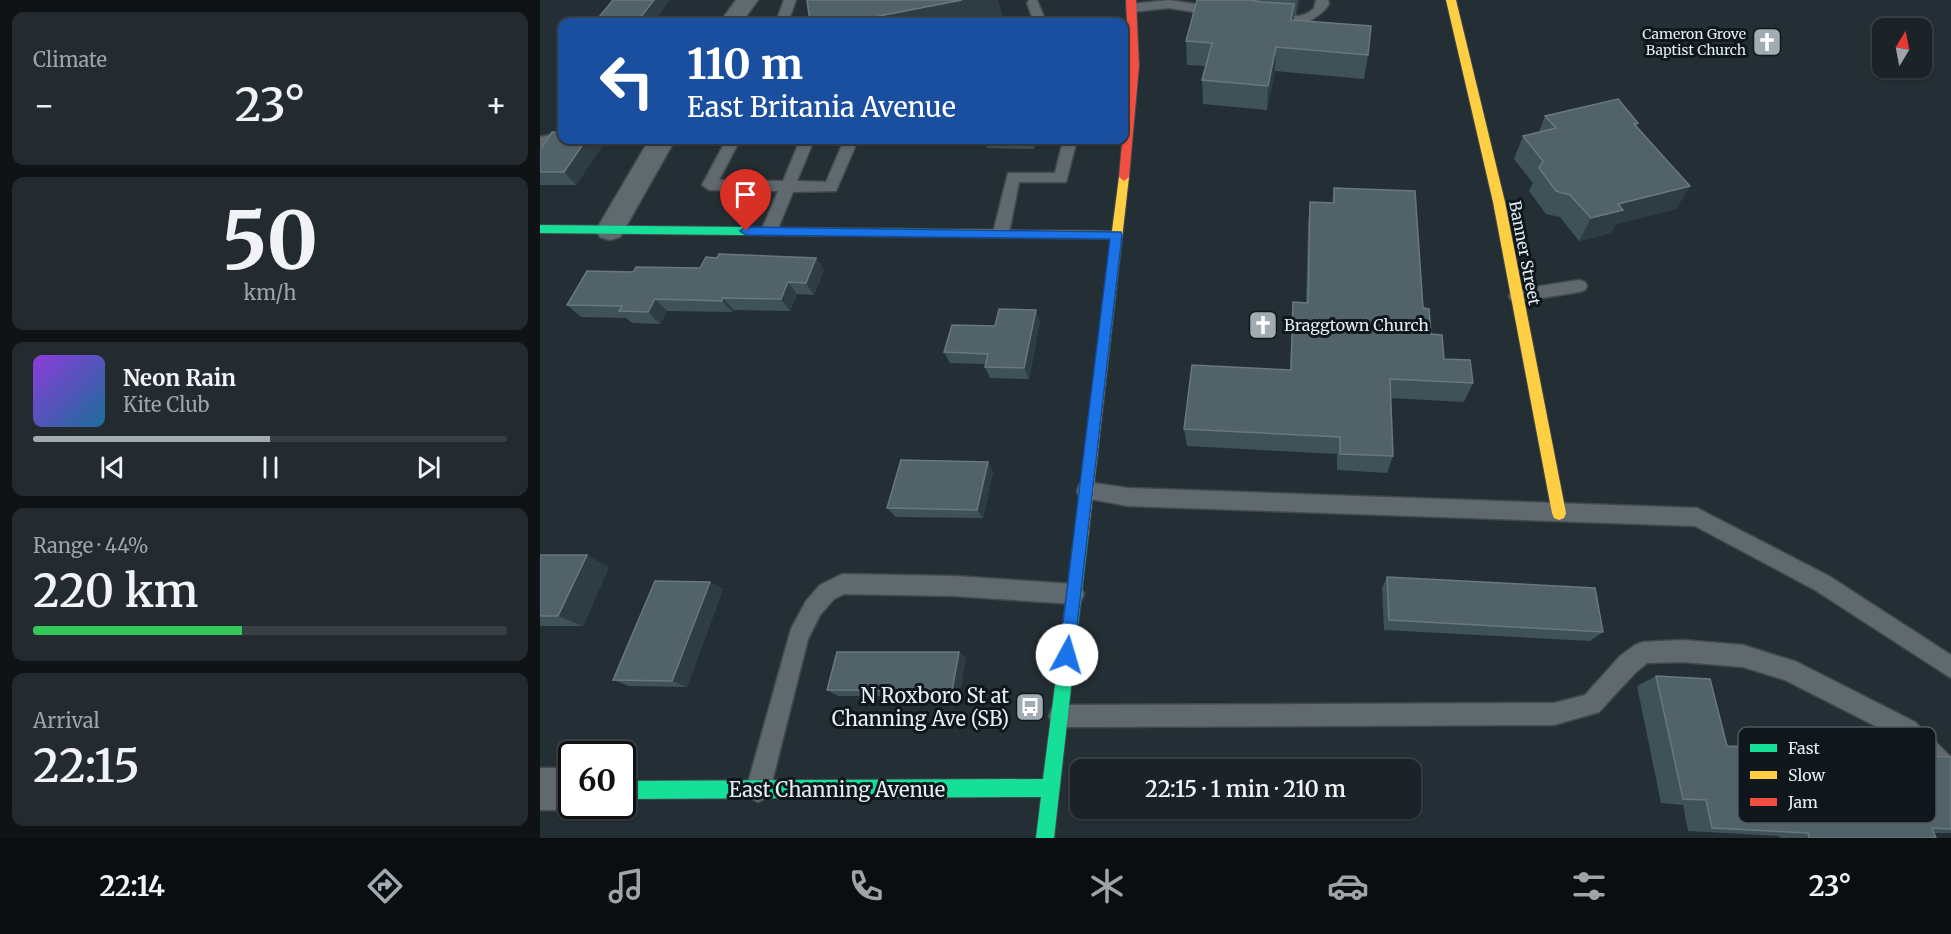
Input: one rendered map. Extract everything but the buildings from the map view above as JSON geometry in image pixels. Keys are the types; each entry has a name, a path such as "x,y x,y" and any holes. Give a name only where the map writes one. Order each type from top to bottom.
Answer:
{"street":[{"path":"734,18 747,0"},
{"name":"Banner Street","path":"1451,0 1499,202 1559,513"},
{"path":"1128,142 1134,92 1129,29 1131,4"},
{"path":"610,230 660,144"},
{"path":"1045,838 1128,144"},
{"path":"540,229 1117,235"},
{"name":"East Channing Avenue","path":"636,790 1051,788"},
{"path":"540,789 558,789"}],"lane":[{"path":"783,18 790,0"},
{"path":"1264,19 1308,20 1319,13 1323,4 1322,0"},
{"path":"1131,4 1174,2 1234,15"},
{"path":"1033,3 1039,18"},
{"path":"540,142 558,137"},
{"path":"731,144 709,185 831,187 849,144"},
{"path":"769,231 805,144"},
{"path":"1001,233 1013,177 1061,178 1069,144"},
{"path":"1517,296 1579,286"},
{"path":"1086,490 1128,497 1697,518 1822,583 1951,667"},
{"path":"758,790 798,636 813,608 827,592 842,584 860,584 954,586 1074,594"},
{"path":"1060,716 1554,714 1591,704 1628,664 1643,653 1683,651 1743,656 1789,670 1901,727"},
{"path":"1936,758 1951,773"}],"traffic: fast":[{"path":"540,229 939,233"},
{"path":"1045,838 1081,538"},
{"path":"636,790 1051,788"}],"traffic: slow":[{"path":"1451,0 1499,202 1559,513"},
{"path":"1081,538 1124,177"},
{"path":"939,233 1117,235"}],"traffic: jam":[{"path":"1128,139 1134,66 1131,0"},
{"path":"1124,177 1128,144"}],"place":[{"name":"Cameron Grove Baptist Church","path":"1767,42"},
{"name":"Braggtown Church","path":"1263,325"},
{"name":"N Roxboro St at Channing Ave (SB)","path":"1030,707"}],"route":[{"path":"746,231 1117,235 1067,655"}]}
